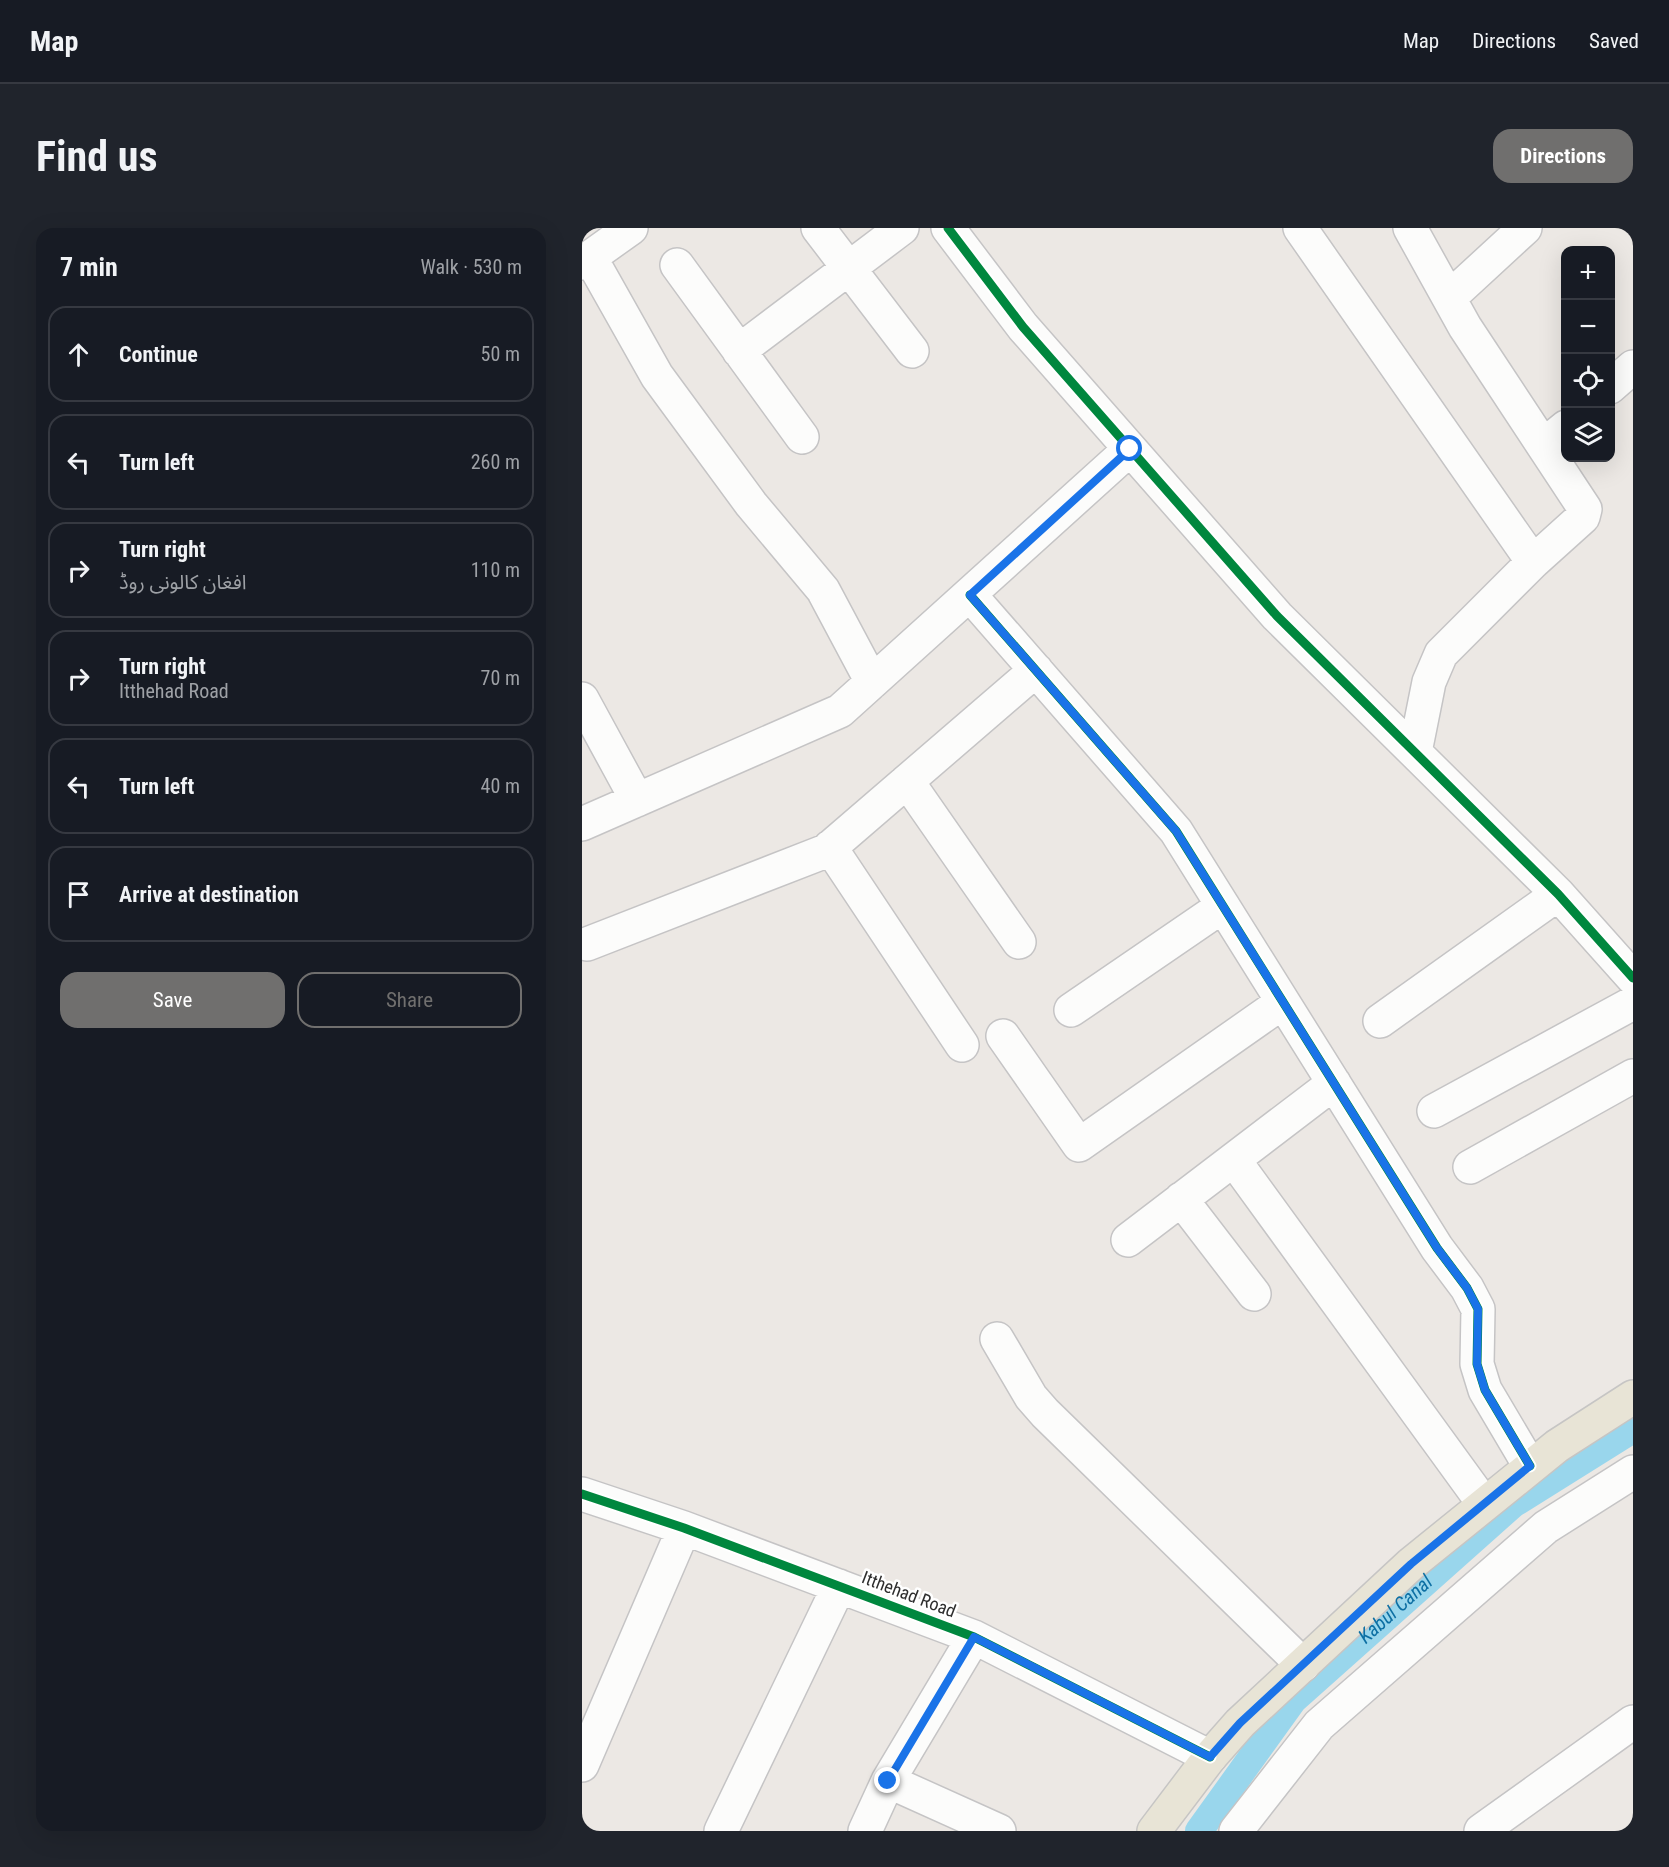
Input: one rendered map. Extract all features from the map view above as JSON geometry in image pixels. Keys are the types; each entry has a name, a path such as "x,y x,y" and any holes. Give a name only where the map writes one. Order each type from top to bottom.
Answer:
{"main road":[{"path":"1154,1831 1210,1757 1240,1723 1411,1564 1530,1466 1633,1397"}],"street":[{"path":"631,228 586,260 657,376 751,504 823,590 872,682"},
{"path":"818,228 912,351"},
{"path":"739,351 902,228"},
{"path":"948,228 1023,327 1277,616 1558,894 1633,978"},
{"path":"1300,228 1533,562"},
{"path":"1410,228 1449,298 1555,436 1586,508 1583,517 1533,562 1442,654 1429,682 1415,752"},
{"path":"1449,298 1525,228"},
{"path":"676,265 802,437"},
{"path":"1615,383 1633,367"},
{"path":"582,824 840,711 1130,449"},
{"path":"970,595 1176,831 1478,1309 1477,1364 1485,1390 1530,1466"},
{"path":"587,944 830,847 1035,670"},
{"path":"582,699 637,800"},
{"path":"907,781 1019,942"},
{"path":"830,847 962,1045"},
{"path":"1380,1021 1558,894"},
{"path":"1071,1010 1223,906"},
{"path":"1003,1036 1079,1145 1284,1002"},
{"path":"1434,1111 1633,1003"},
{"path":"1470,1167 1633,1076"},
{"path":"1128,1240 1334,1083"},
{"path":"1234,1160 1484,1504"},
{"path":"1181,1199 1254,1294"},
{"path":"997,1339 1031,1397 1045,1413 1303,1665"},
{"path":"1236,1831 1319,1725 1546,1527 1633,1472"},
{"name":"Itthehad Road","path":"582,1494 684,1528 974,1637 1210,1757"},
{"path":"582,1765 684,1528"},
{"path":"721,1831 839,1586"},
{"path":"865,1831 888,1781 974,1637"},
{"path":"1481,1831 1633,1722"},
{"path":"888,1781 999,1831"}],"waterway":[{"name":"Kabul Canal","path":"1199,1831 1293,1700 1513,1504 1633,1429"}],"cycle path":[{"path":"948,228 1023,327 1277,616 1558,894 1633,978"},
{"path":"970,595 1176,831 1437,1248 1467,1288 1478,1309 1477,1364 1485,1390 1530,1466"},
{"path":"582,1494 684,1528 974,1637 1210,1757"}],"route":[{"path":"888,1781 974,1637 1210,1757 1240,1723 1411,1564 1530,1466 1485,1390 1477,1364 1478,1309 1467,1288 1437,1248 1176,831 970,595 1130,449"}]}
